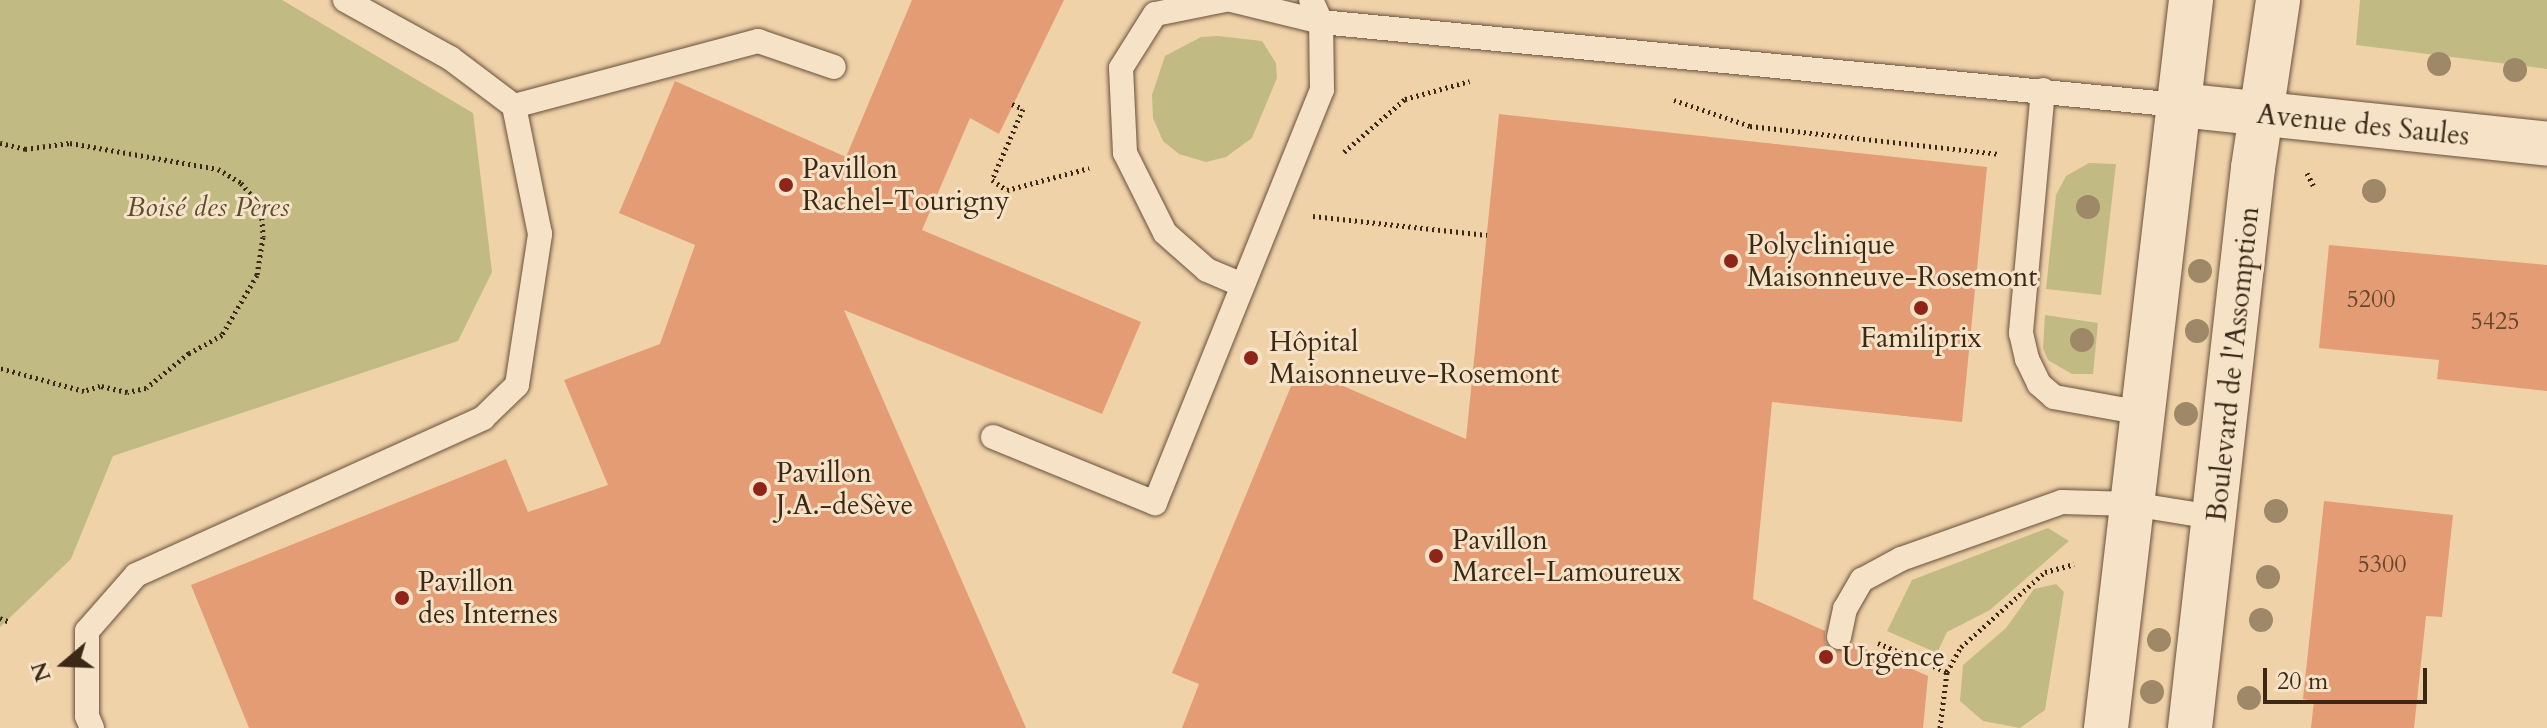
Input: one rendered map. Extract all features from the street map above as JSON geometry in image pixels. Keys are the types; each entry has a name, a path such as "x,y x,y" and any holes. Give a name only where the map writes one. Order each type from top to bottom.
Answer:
{"street":[{"path":"2106,728 2191,0"},
{"name":"Boulevard de l'Assomption","path":"2190,728 2218,518 2262,114 2278,0"},
{"name":"Avenue des Saules","path":"2179,105 2547,144"}],"lane":[{"path":"92,728 87,716 87,631 136,575 483,418 517,385 540,234 514,106 450,58 345,0"},
{"path":"1225,0 1155,14 1121,68 1125,153 1165,233 1207,270 1242,285"},
{"path":"1231,0 2179,105"},
{"path":"993,437 1155,503 1322,90 1316,11"},
{"path":"514,106 758,41 834,67"},
{"path":"2043,90 2021,333 2027,359 2039,384 2054,397 2142,413"},
{"path":"1840,632 1862,580 1901,559 2062,502 2132,504 2218,518"}],"path":[{"path":"1336,162 1361,133 1405,99 1482,78"},
{"path":"1665,97 1750,126 2008,155"},
{"path":"1012,104 1023,109 992,180 1007,190 1094,167 1091,154"},
{"path":"0,143 25,149 70,143 218,169 241,183 261,206 263,237 257,275 222,335 189,353 146,388 127,392 100,386 84,391 0,368"},
{"path":"2307,173 2314,187"},
{"path":"1313,205 1309,216 1487,235"},
{"path":"1940,728 1947,672 1961,647 2015,595 2045,572 2083,562"},
{"path":"0,618 10,622"},
{"path":"1840,632 1947,672"}],"green space":[{"name":"Boisé des Pères","path":"0,0 282,0 473,113 492,272 458,341 113,456 71,559 0,627"},
{"path":"2360,0 2547,0 2547,69 2356,45"},
{"path":"1201,37 1262,41 1276,63 1277,78 1252,138 1226,157 1206,162 1179,154 1163,141 1153,118 1152,95 1165,56"},
{"path":"2089,163 2116,164 2101,295 2046,289 2056,195 2066,176"},
{"path":"2045,315 2098,323 2093,374 2072,374 2048,360 2043,348"},
{"path":"2048,528 2069,541 1990,610 1947,632 1937,653 1887,631 1912,580"},
{"path":"2056,584 2064,592 2045,710 2020,728 1983,721 1960,701 1963,665 2006,628 2034,589"}],"building":[{"path":"912,0 1064,0 999,134 970,118 922,230 1141,322 1102,414 844,310 1026,728 249,728 191,585 506,459 528,512 608,485 564,380 660,344 695,245 619,213 675,81 846,157"},
{"path":"1499,114 1987,167 1962,422 1772,402 1753,599 1825,631 1825,642 1835,651 1852,643 1928,676 1923,728 1182,728 1199,684 1172,673 1299,367 1466,439"},
{"path":"2329,245 2547,265 2547,391 2437,379 2439,360 2319,348"},
{"path":"2324,501 2453,515 2442,617 2426,616 2414,728 2311,728 2314,701 2303,699"}],"place":[{"name":"Pavillon Rachel-Tourigny","path":"786,185"},
{"name":"Polyclinique Maisonneuve-Rosemont","path":"1731,261"},
{"name":"Familiprix","path":"1921,308"},
{"name":"Hôpital Maisonneuve-Rosemont","path":"1251,358"},
{"name":"Pavillon J.A.-deSève","path":"760,489"},
{"name":"Pavillon Marcel-Lamoureux","path":"1436,556"},
{"name":"Pavillon des Internes","path":"402,598"},
{"name":"Urgence","path":"1826,657"}]}
